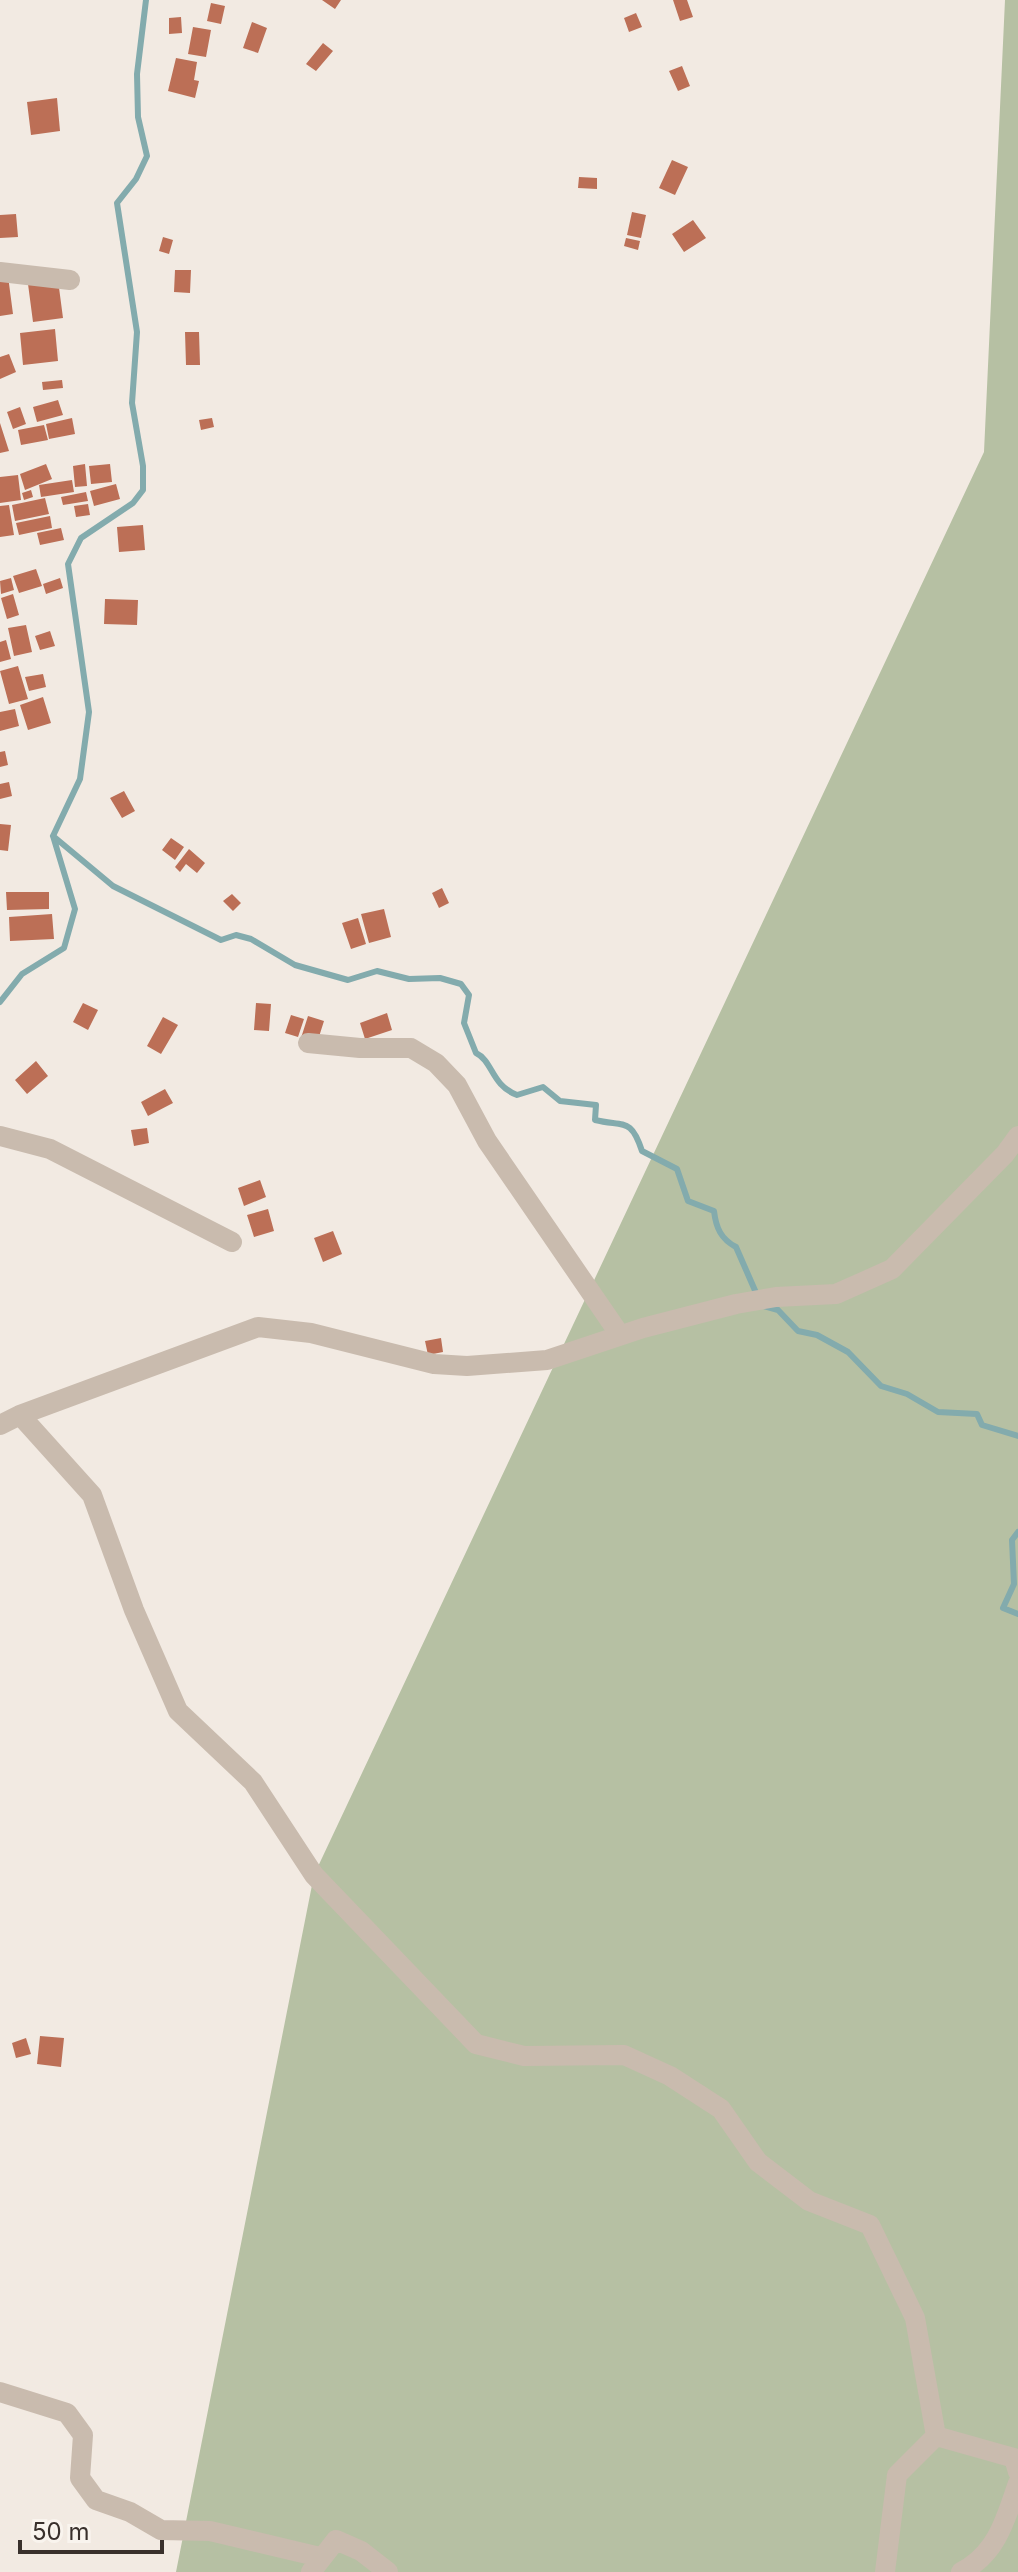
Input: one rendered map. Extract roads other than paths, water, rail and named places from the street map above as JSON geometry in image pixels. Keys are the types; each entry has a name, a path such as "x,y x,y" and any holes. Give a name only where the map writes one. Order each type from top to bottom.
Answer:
{"street":[{"path":"0,272 70,280"},
{"path":"308,1043 360,1048 411,1048 436,1063 457,1085 487,1141 620,1335"},
{"path":"0,1136 50,1149 232,1242"},
{"path":"0,1425 258,1327 311,1333 434,1364 467,1366 547,1360 620,1335 736,1304 776,1297 836,1294 892,1269 1005,1154 1018,1136"},
{"path":"20,1415 92,1495 134,1610 178,1711 253,1782 314,1875 476,2044 524,2056 624,2055 647,2065 721,2109 758,2162 809,2201 870,2225 915,2318 936,2436"},
{"path":"0,2392 67,2413 83,2435 80,2478 96,2500 130,2512 161,2530 210,2531 315,2564 336,2540 361,2551 388,2572"},
{"path":"936,2436 1014,2458 1018,2472"},
{"path":"885,2572 897,2475 936,2436"},
{"path":"961,2572 976,2564 1002,2532 1018,2483"}],"waterway":[{"path":"0,1002 22,974 64,948 75,909 53,836 80,779 89,712 68,564 81,538 133,503 143,490 143,466 132,403 137,332 117,203 136,179 147,156 138,117 137,74 146,0"},
{"path":"53,836 113,886 221,940 236,935 251,939 295,965 348,980 377,971 409,979 440,978 461,984 469,995 464,1023 476,1053 502,1085 517,1095 543,1087 560,1101 596,1105 595,1120 630,1128 642,1151 677,1169 688,1201 714,1211 720,1232 736,1247 757,1295"},
{"path":"764,1306 778,1310 798,1331 817,1335 848,1352 881,1386 907,1394 938,1412 977,1414 982,1425 1018,1436"},
{"path":"1018,1532 1012,1540 1014,1584 1003,1608 1018,1614"}]}
